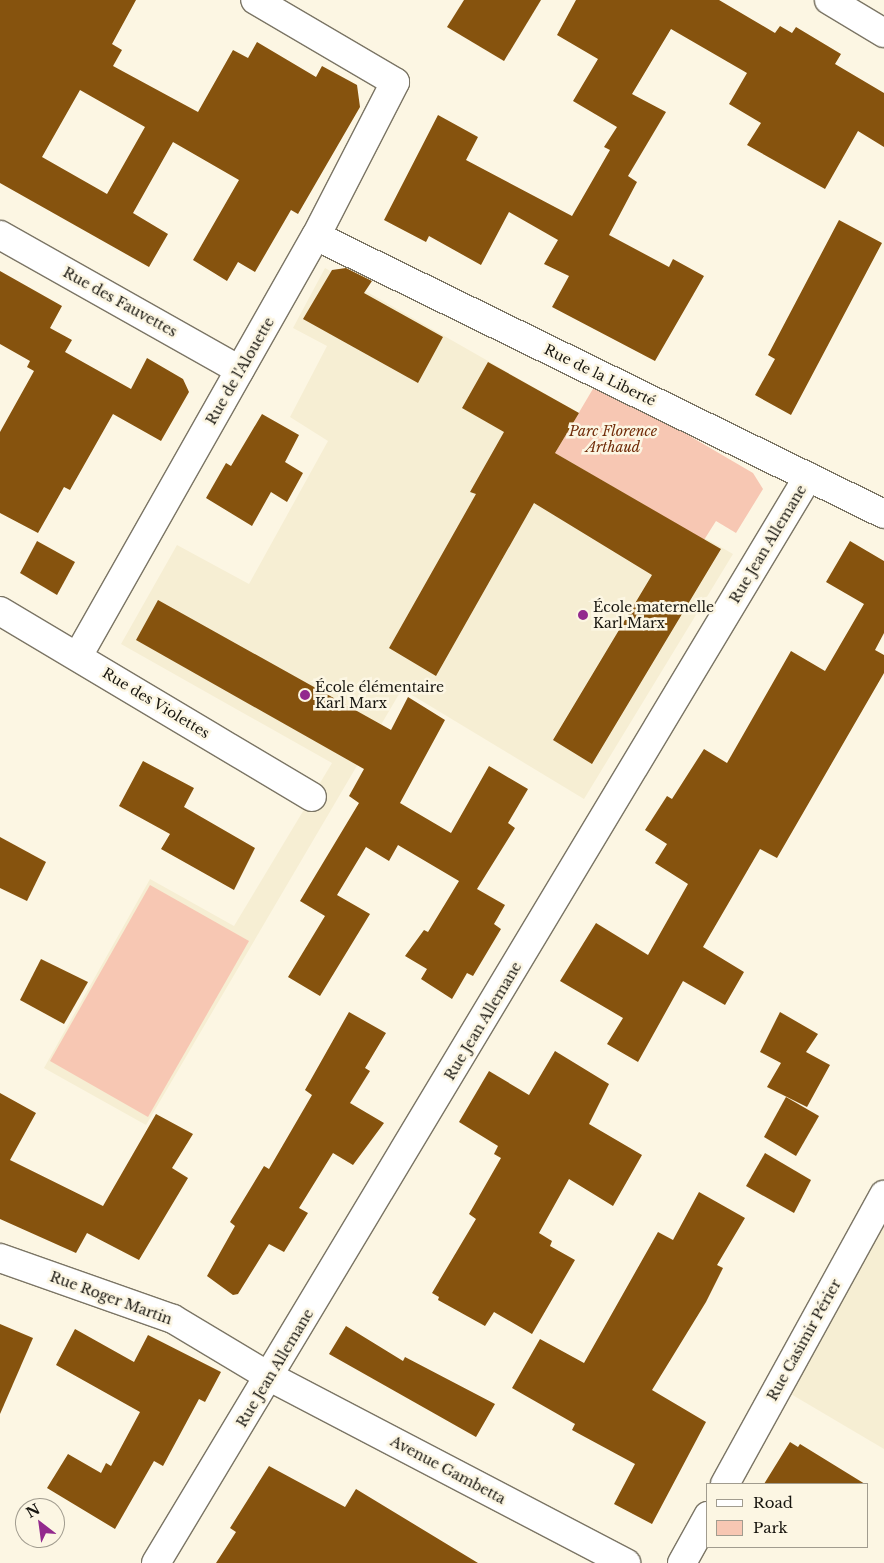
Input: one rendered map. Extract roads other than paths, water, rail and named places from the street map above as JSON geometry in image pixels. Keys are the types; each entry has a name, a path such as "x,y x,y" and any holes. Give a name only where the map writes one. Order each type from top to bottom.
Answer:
{"street":[{"name":"Rue de l'Alouette","path":"78,656 316,236 394,82 255,0"},
{"path":"829,0 884,33"},
{"name":"Rue des Fauvettes","path":"0,235 240,370"},
{"name":"Rue de la Liberté","path":"316,236 884,514"},
{"name":"Rue Jean Allemane","path":"156,1563 270,1377 808,477"},
{"name":"Rue des Violettes","path":"0,611 312,797"},
{"name":"Rue Casimir Périer","path":"726,1483 884,1195"},
{"name":"Rue Roger Martin","path":"0,1258 174,1319 270,1377"},
{"name":"Avenue Gambetta","path":"270,1377 626,1563"},
{"path":"682,1563 706,1520"}],"place":[{"name":"École maternelle Karl Marx","path":"583,615"},
{"name":"École élémentaire Karl Marx","path":"305,695"}],"park label":[{"name":"Parc Florence Arthaud","path":"613,440"}]}
